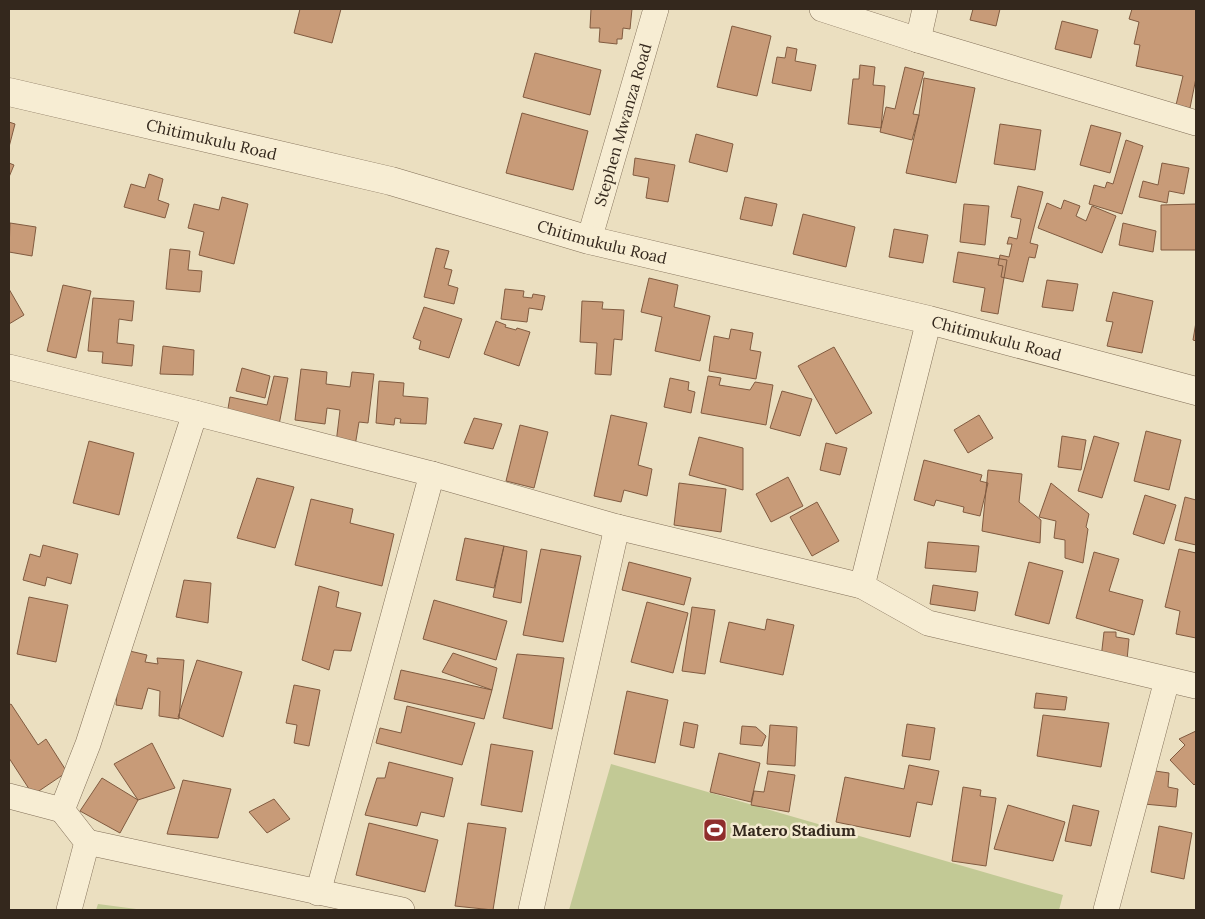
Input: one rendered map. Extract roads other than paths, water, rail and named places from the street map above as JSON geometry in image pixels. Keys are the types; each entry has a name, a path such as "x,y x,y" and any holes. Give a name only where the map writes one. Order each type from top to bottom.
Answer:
{"street":[{"name":"Stephen Mwanza Road","path":"589,240 656,9"},
{"path":"822,9 918,40 1196,123"},
{"path":"918,40 925,9"},
{"name":"Chitimukulu Road","path":"9,92 391,181 589,240 929,320 1196,391"},
{"path":"862,586 929,320"},
{"path":"9,368 432,474 617,527 862,586 928,623 1196,686"},
{"path":"62,810 88,744 194,413"},
{"path":"318,893 432,474"},
{"path":"531,910 617,527"},
{"path":"1106,910 1167,680"},
{"path":"9,796 62,810 87,842 402,910"},
{"path":"69,910 87,842"}],"place":[{"name":"Matero Stadium","path":"715,830"}]}
